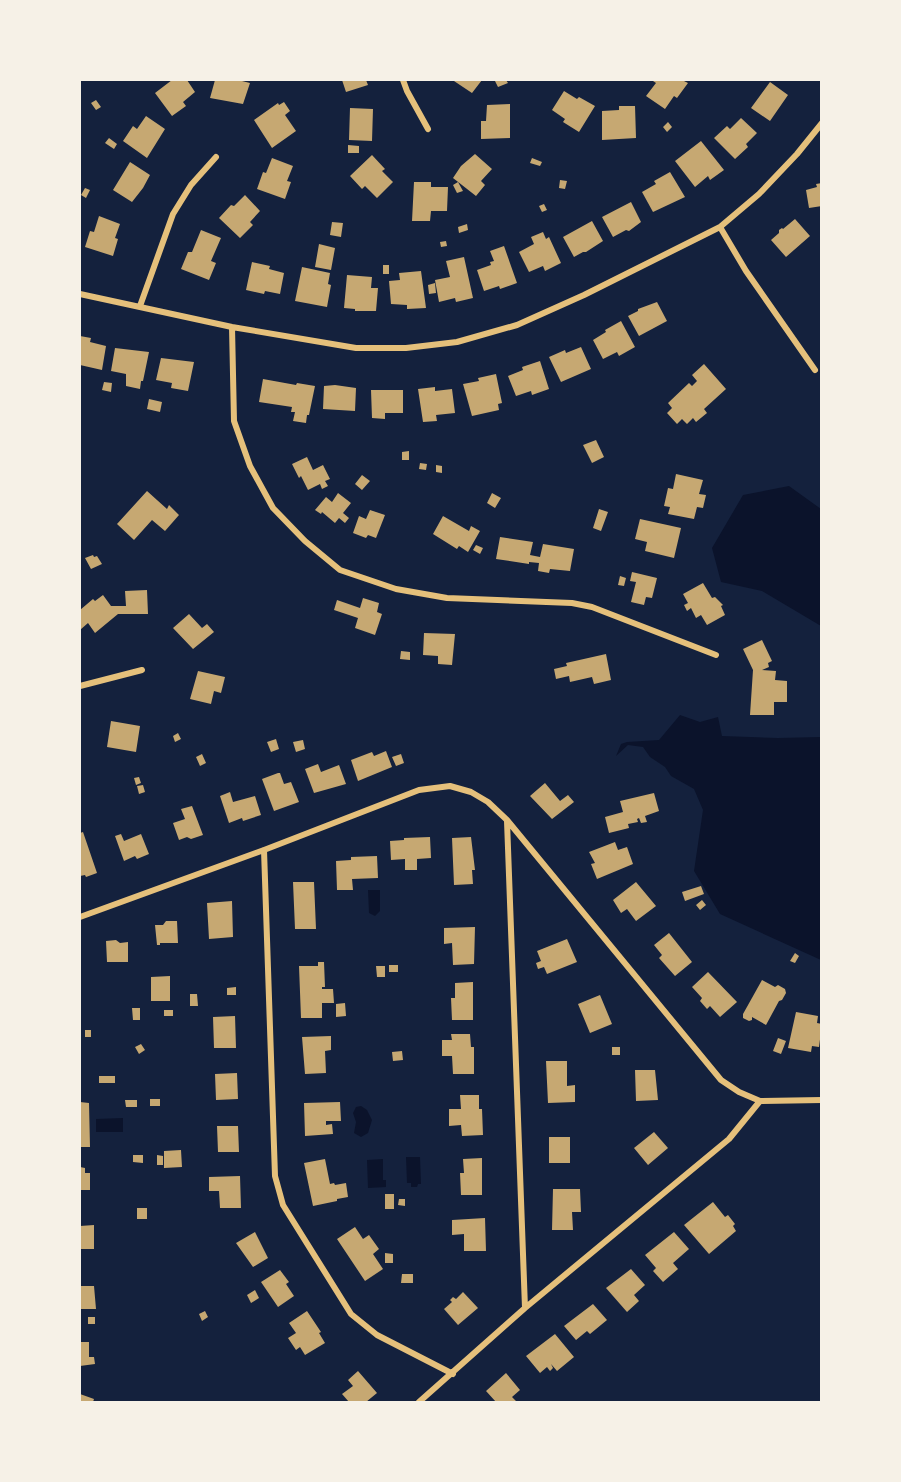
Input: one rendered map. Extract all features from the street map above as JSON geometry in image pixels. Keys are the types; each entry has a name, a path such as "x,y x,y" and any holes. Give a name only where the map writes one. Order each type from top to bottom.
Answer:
{"street":[{"path":"404,80 407,91 428,129"},
{"path":"80,294 232,327 356,348 406,348 457,342 517,325 584,296 720,227 766,186 797,154 822,123"},
{"path":"140,306 173,214 191,185 216,157"},
{"path":"720,227 746,271 815,370"},
{"path":"232,327 234,421 250,466 273,508 305,541 340,570 396,589 447,598 572,603 592,607 716,655"},
{"path":"80,687 142,670"},
{"path":"80,917 264,850 419,790 450,786 471,792 488,802 507,820 721,1080 739,1092 760,1101 822,1100"},
{"path":"507,820 525,1308"},
{"path":"264,850 275,1176 283,1205 351,1314 377,1335 453,1374"},
{"path":"419,1402 525,1308 729,1139 760,1101"}],"water":[{"path":"789,486 821,509 821,626 762,591 721,582 712,548 743,495"},
{"path":"680,715 700,722 718,717 722,736 821,737 821,960 720,914 694,871 703,810 694,789 671,776 665,767 650,757 643,747 628,745 616,756 621,744 659,740"},
{"path":"368,890 380,890 380,911 375,916 369,913"},
{"path":"361,1106 367,1110 372,1120 368,1133 361,1137 354,1133 356,1122 353,1113 356,1107"},
{"path":"123,1118 123,1132 96,1132 96,1119"},
{"path":"406,1157 420,1157 421,1184 417,1187 411,1187 411,1183 407,1183"},
{"path":"383,1159 383,1180 386,1180 386,1187 368,1188 367,1160"}],"building":[{"path":"172,80 187,80 195,92 183,102 186,106 172,116 155,93"},
{"path":"215,80 238,80 250,83 243,104 210,98"},
{"path":"342,80 366,80 368,85 346,92"},
{"path":"455,80 482,80 472,93"},
{"path":"506,80 508,83 498,87 495,81"},
{"path":"682,80 688,83 677,98 674,96 665,109 646,96 656,83 653,81"},
{"path":"770,82 788,95 770,121 751,108"},
{"path":"564,91 595,106 579,132 563,122 565,119 552,110"},
{"path":"96,100 101,107 96,110 91,103"},
{"path":"284,102 290,111 285,115 296,131 272,148 254,120 278,103 279,105"},
{"path":"510,104 510,138 481,139 481,121 486,121 487,105"},
{"path":"619,106 635,106 636,138 602,140 602,111 619,110"},
{"path":"350,108 373,109 372,141 349,140"},
{"path":"146,116 165,129 147,158 123,141 133,126 137,129"},
{"path":"741,118 757,133 746,144 748,147 735,159 714,138 727,126 730,129"},
{"path":"668,122 672,127 667,132 663,127"},
{"path":"109,138 117,144 114,149 105,143"},
{"path":"701,141 724,170 710,180 708,176 695,187 675,161"},
{"path":"348,145 359,146 359,153 348,153"},
{"path":"475,154 492,169 481,181 485,185 476,196 453,178 461,166"},
{"path":"372,155 385,169 382,171 393,182 377,198 365,186 362,189 350,176"},
{"path":"272,158 293,166 287,181 291,182 285,199 257,189 263,172 266,173"},
{"path":"532,158 542,162 540,166 530,163"},
{"path":"130,162 150,175 132,202 113,190"},
{"path":"670,172 685,197 653,212 642,192 656,184 654,181"},
{"path":"560,180 567,181 565,189 559,188"},
{"path":"414,182 431,182 431,187 448,187 447,211 431,211 430,221 412,221"},
{"path":"458,182 463,191 457,193 453,185"},
{"path":"822,183 822,206 809,208 806,190"},
{"path":"85,188 90,190 86,198 81,195"},
{"path":"245,195 260,211 250,222 253,225 240,238 219,218"},
{"path":"631,202 641,222 629,231 626,230 613,237 602,217"},
{"path":"544,204 547,210 542,212 539,206"},
{"path":"99,216 120,224 115,238 118,239 113,256 85,247 90,231 94,232"},
{"path":"795,219 810,236 786,257 771,240 779,233 779,230"},
{"path":"592,221 603,241 574,257 563,237"},
{"path":"332,222 343,223 341,237 330,235"},
{"path":"467,224 468,230 459,233 458,227"},
{"path":"201,230 221,238 211,261 216,263 209,280 181,269 188,252 192,252"},
{"path":"543,232 546,239 549,237 561,263 545,271 543,266 529,272 519,252 534,244 531,237"},
{"path":"446,241 447,246 441,247 440,242"},
{"path":"319,244 335,248 331,270 315,267"},
{"path":"504,246 517,283 500,289 499,286 484,291 477,270 491,265 490,262 494,261 490,251"},
{"path":"464,257 473,298 456,302 455,298 439,302 435,280 450,277 446,261"},
{"path":"252,262 270,266 269,269 284,273 280,294 265,291 264,294 246,290"},
{"path":"383,265 389,265 389,274 383,274"},
{"path":"302,267 330,273 328,284 331,285 327,307 295,301"},
{"path":"421,271 426,308 407,309 407,305 391,304 389,281 400,280 399,273"},
{"path":"347,275 372,277 371,288 378,288 376,311 355,311 355,309 344,308"},
{"path":"435,283 436,293 429,294 428,285"},
{"path":"657,302 667,321 639,336 628,316 638,309"},
{"path":"621,321 635,347 619,356 617,352 603,359 593,340"},
{"path":"80,336 91,338 90,342 106,346 102,370 80,365"},
{"path":"581,347 591,369 561,382 549,357 565,350 566,353"},
{"path":"115,348 149,352 140,389 126,386 126,374 111,371"},
{"path":"161,358 194,362 188,391 171,388 172,383 156,380"},
{"path":"540,361 549,389 532,395 531,391 516,396 508,376 523,370 522,367"},
{"path":"704,364 726,389 704,409 707,413 696,422 693,418 687,424 682,419 677,424 667,413 672,408 668,403 689,383 692,386 697,381 692,375"},
{"path":"496,374 502,403 498,404 499,410 472,416 463,384"},
{"path":"263,379 315,386 306,423 293,421 295,412 291,412 292,407 259,402"},
{"path":"104,382 112,383 111,392 102,390"},
{"path":"324,386 356,388 355,411 323,409"},
{"path":"435,387 435,391 452,389 455,413 436,415 437,421 423,422 418,389"},
{"path":"371,390 403,390 403,413 385,413 385,419 372,418"},
{"path":"149,399 162,402 160,412 147,409"},
{"path":"596,440 604,457 592,463 583,445"},
{"path":"409,451 409,460 402,460 402,452"},
{"path":"307,457 313,470 323,465 330,479 325,481 328,486 322,489 320,484 308,490 301,476 299,478 292,464"},
{"path":"420,463 427,464 426,470 419,469"},
{"path":"436,465 442,466 442,473 436,472"},
{"path":"676,474 703,480 699,494 706,495 703,508 697,507 694,519 668,514 670,507 664,506 668,488 673,489"},
{"path":"362,475 370,481 362,490 355,484"},
{"path":"147,491 167,509 169,505 179,515 165,531 152,520 134,540 117,524"},
{"path":"338,493 351,503 343,513 349,518 345,523 339,518 335,523 322,512 321,514 315,510 326,497 332,502"},
{"path":"492,493 501,498 495,508 487,503"},
{"path":"599,509 608,512 601,531 593,528"},
{"path":"370,510 385,515 376,538 368,535 366,538 353,533 359,516 366,519"},
{"path":"443,516 469,531 471,526 480,531 468,552 459,546 457,549 433,534"},
{"path":"640,519 681,528 674,558 645,551 647,542 635,539"},
{"path":"500,537 533,542 530,555 540,557 543,544 574,549 570,571 550,569 549,573 538,571 539,563 529,562 529,564 496,559"},
{"path":"476,545 483,548 480,554 473,550"},
{"path":"97,556 102,564 91,569 85,558"},
{"path":"632,572 657,578 652,598 646,597 644,605 631,602 636,582 630,581"},
{"path":"620,576 626,578 624,586 618,585"},
{"path":"703,583 712,598 715,597 723,605 721,606 725,615 707,625 701,615 696,618 691,608 687,611 684,605 688,603 683,594"},
{"path":"147,590 148,614 118,614 95,633 88,623 80,630 80,610 93,599 95,601 103,595 111,606 126,606 125,591"},
{"path":"363,598 379,603 377,612 382,614 375,635 355,628 358,618 334,610 337,600 360,608"},
{"path":"189,614 202,628 207,624 214,632 193,649 173,628"},
{"path":"424,633 455,634 452,665 438,664 438,656 423,655"},
{"path":"762,640 772,661 768,663 769,667 762,670 776,671 775,680 787,681 787,702 774,702 774,715 750,715 753,670 743,649"},
{"path":"401,651 410,652 410,660 400,659"},
{"path":"606,654 611,680 594,684 592,677 570,682 569,676 556,679 554,669 567,666 566,663"},
{"path":"198,671 225,677 221,693 214,691 211,704 190,699"},
{"path":"111,721 140,726 136,752 107,747"},
{"path":"178,733 181,739 175,742 173,736"},
{"path":"276,739 279,749 271,752 267,742"},
{"path":"303,740 305,749 296,752 293,742"},
{"path":"386,751 392,767 358,781 351,760 372,752 374,756"},
{"path":"202,754 206,763 200,766 196,757"},
{"path":"401,754 404,763 396,766 392,757"},
{"path":"318,764 321,772 339,765 346,784 314,793 305,769"},
{"path":"278,773 284,784 291,782 299,802 274,811 262,779"},
{"path":"139,777 141,783 136,785 134,778"},
{"path":"545,783 560,801 568,795 574,802 552,819 530,796"},
{"path":"143,785 145,792 139,794 137,786"},
{"path":"230,792 233,802 255,796 261,815 229,823 220,796"},
{"path":"654,793 659,811 645,816 647,822 641,823 639,818 638,822 628,824 629,828 609,833 605,817 623,812 620,801"},
{"path":"192,806 203,835 179,840 173,823 185,819 181,809"},
{"path":"83,832 97,873 86,877 85,875 80,876 80,833"},
{"path":"121,834 124,841 141,834 149,854 137,859 135,856 124,861 115,836"},
{"path":"430,837 431,858 417,859 417,870 405,870 405,859 391,860 390,841"},
{"path":"471,837 475,870 472,870 473,884 454,885 452,838"},
{"path":"615,842 618,850 627,847 633,864 597,879 591,864 595,863 589,852"},
{"path":"377,856 378,878 352,879 353,890 337,890 336,861 351,860 351,857"},
{"path":"293,882 314,882 316,929 295,929"},
{"path":"636,882 656,906 636,921 627,909 621,913 613,900"},
{"path":"701,886 704,894 685,901 682,892"},
{"path":"702,900 706,905 700,910 696,905"},
{"path":"232,901 233,937 209,939 207,903"},
{"path":"166,921 177,921 178,943 157,945 155,925 163,925"},
{"path":"475,927 474,964 453,965 452,943 444,944 444,928"},
{"path":"669,933 692,962 675,976 659,958 662,955 654,945"},
{"path":"567,939 577,962 547,974 544,967 538,969 536,963 541,961 537,951"},
{"path":"116,940 120,943 128,942 128,962 107,962 106,941"},
{"path":"795,953 799,956 795,963 790,961"},
{"path":"318,962 324,962 325,987 322,989 333,989 334,1003 322,1003 322,1018 301,1018 299,966 318,966"},
{"path":"389,965 398,965 398,972 389,972"},
{"path":"376,966 385,966 385,977 377,977"},
{"path":"708,972 737,1002 720,1017 710,1006 707,1009 700,1001 702,998 692,987"},
{"path":"170,976 170,1001 151,1001 151,977"},
{"path":"762,980 775,987 778,985 785,989 786,993 766,1025 752,1017 749,1021 743,1018"},
{"path":"473,982 473,1020 452,1020 451,998 455,998 455,983"},
{"path":"236,987 236,995 227,995 227,988"},
{"path":"190,994 197,994 198,1006 190,1006"},
{"path":"600,995 612,1024 590,1033 578,1004"},
{"path":"345,1003 346,1016 336,1017 336,1004"},
{"path":"132,1008 140,1008 140,1020 133,1020"},
{"path":"164,1010 173,1010 173,1016 164,1016"},
{"path":"796,1012 818,1016 817,1023 822,1024 819,1047 812,1046 811,1052 788,1048"},
{"path":"235,1016 236,1048 214,1048 213,1017"},
{"path":"85,1030 91,1030 91,1037 85,1037"},
{"path":"451,1034 470,1034 471,1047 474,1047 474,1074 453,1074 452,1056 442,1056 442,1040 452,1040"},
{"path":"331,1036 331,1050 325,1051 326,1073 305,1074 302,1037"},
{"path":"778,1038 786,1041 781,1054 773,1051"},
{"path":"141,1044 145,1050 139,1054 135,1047"},
{"path":"612,1047 620,1047 620,1055 612,1055"},
{"path":"402,1051 403,1060 393,1061 392,1052"},
{"path":"546,1061 567,1061 567,1086 575,1085 575,1102 548,1103"},
{"path":"635,1070 655,1070 658,1100 636,1101"},
{"path":"237,1073 238,1099 216,1100 215,1074"},
{"path":"99,1076 115,1076 115,1083 99,1083"},
{"path":"460,1095 479,1095 483,1135 462,1136 461,1125 449,1126 449,1109 461,1109"},
{"path":"150,1099 160,1099 160,1106 150,1106"},
{"path":"125,1100 137,1100 137,1107 126,1107"},
{"path":"80,1102 89,1103 90,1147 80,1147"},
{"path":"340,1102 341,1121 326,1121 326,1125 332,1124 333,1134 305,1136 304,1103"},
{"path":"217,1126 238,1126 239,1152 218,1152"},
{"path":"654,1132 668,1148 648,1165 634,1148"},
{"path":"549,1137 570,1137 570,1163 549,1163"},
{"path":"181,1150 182,1167 164,1168 164,1151"},
{"path":"133,1155 143,1155 143,1163 133,1162"},
{"path":"157,1155 163,1156 163,1165 157,1165"},
{"path":"482,1158 482,1195 461,1195 460,1173 464,1173 463,1159"},
{"path":"325,1159 330,1184 346,1183 348,1197 313,1206 304,1163"},
{"path":"80,1167 85,1168 85,1173 90,1173 90,1190 80,1190"},
{"path":"240,1176 241,1208 220,1208 219,1191 209,1191 209,1177"},
{"path":"553,1189 580,1189 581,1212 572,1212 573,1230 552,1230"},
{"path":"385,1194 394,1194 394,1209 385,1209"},
{"path":"399,1199 405,1199 405,1206 398,1205"},
{"path":"713,1202 725,1217 728,1215 735,1224 733,1226 736,1231 709,1254 684,1225"},
{"path":"137,1208 147,1208 147,1219 137,1219"},
{"path":"485,1218 486,1251 464,1251 464,1234 452,1235 452,1220"},
{"path":"94,1225 94,1249 80,1249 80,1226"},
{"path":"355,1227 363,1239 369,1235 379,1249 373,1254 383,1269 365,1281 337,1239"},
{"path":"255,1232 268,1258 253,1267 236,1243"},
{"path":"674,1232 689,1249 673,1263 678,1269 663,1282 653,1271 656,1268 645,1255"},
{"path":"385,1253 393,1254 393,1263 385,1263"},
{"path":"631,1269 645,1285 634,1295 639,1301 627,1312 606,1288"},
{"path":"280,1270 289,1282 286,1284 294,1296 278,1307 261,1282"},
{"path":"402,1274 413,1274 413,1283 401,1283"},
{"path":"80,1286 94,1286 96,1309 80,1309"},
{"path":"255,1290 259,1298 251,1303 247,1295"},
{"path":"463,1292 478,1308 458,1325 444,1309 452,1302 450,1300 453,1297 456,1299"},
{"path":"593,1304 607,1320 590,1334 587,1331 576,1340 564,1326"},
{"path":"205,1311 208,1317 202,1321 199,1314"},
{"path":"307,1311 321,1332 319,1333 325,1343 305,1355 300,1347 296,1350 288,1338 296,1333 289,1323"},
{"path":"88,1317 95,1317 95,1324 88,1324"},
{"path":"555,1334 574,1357 557,1371 551,1364 553,1368 550,1371 547,1367 540,1373 526,1356"},
{"path":"80,1342 89,1342 89,1357 94,1357 95,1364 80,1366"},
{"path":"358,1371 377,1393 366,1402 349,1402 342,1394 353,1386 348,1380"},
{"path":"506,1373 520,1390 512,1397 517,1402 496,1402 486,1391"},
{"path":"80,1394 94,1399 93,1402 80,1402"}]}
